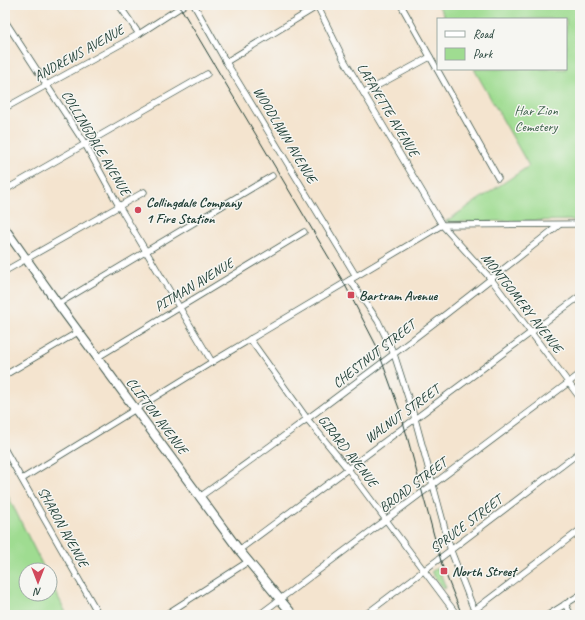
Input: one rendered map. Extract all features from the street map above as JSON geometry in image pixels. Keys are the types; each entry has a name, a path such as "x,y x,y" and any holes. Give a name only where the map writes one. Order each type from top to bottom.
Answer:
{"street":[{"path":"119,5 139,34"},
{"name":"ANDREWS AVENUE","path":"5,108 139,34 184,5"},
{"name":"WOODLAWN AVENUE","path":"194,5 226,62 356,276"},
{"path":"400,5 437,69"},
{"path":"226,62 318,6"},
{"name":"LAFAYETTE AVENUE","path":"318,6 344,60 442,225"},
{"name":"COLLINGDALE AVENUE","path":"5,21 85,144 119,206 212,362"},
{"path":"364,93 430,57"},
{"path":"437,70 498,178"},
{"path":"5,190 207,74"},
{"path":"58,304 272,176"},
{"path":"5,270 144,192"},
{"path":"22,479 212,362 442,225 580,224"},
{"name":"MONTGOMERY AVENUE","path":"442,225 492,279 580,398"},
{"name":"CHESTNUT STREET","path":"201,496 308,420 492,279 559,225"},
{"name":"CLIFTON AVENUE","path":"5,229 78,332 201,496 239,550 282,599 293,615"},
{"name":"PITMAN AVENUE","path":"98,357 304,232"},
{"path":"350,280 378,321 394,354 451,551 474,610"},
{"name":"WALNUT STREET","path":"239,550 580,296"},
{"path":"5,374 78,332"},
{"name":"GIRARD AVENUE","path":"250,340 308,420 348,469 457,615"},
{"name":"BROAD STREET","path":"259,615 580,374"},
{"name":"SHARON AVENUE","path":"5,450 99,615"},
{"name":"SPRUCE STREET","path":"366,615 425,572 580,452"},
{"path":"468,615 580,530"},
{"path":"165,615 248,561"},
{"path":"548,615 580,595"},
{"path":"565,604 571,615"}],"green space":[{"name":"Har Zion Cemetery","path":"438,5 580,5 580,220 445,222 529,166 475,70 567,70 567,18 445,18"},
{"path":"6,492 41,562 18,562 18,602 58,602 58,596 67,615 5,615"},
{"path":"438,567 446,588 444,589 431,572"}],"tram line":[{"path":"179,5 344,283 376,345 401,414 442,565 462,615"}],"place":[{"name":"Collingdale Company 1 Fire Station","path":"138,210"},
{"name":"Bartram Avenue","path":"351,295"},
{"name":"North Street","path":"444,571"}]}
